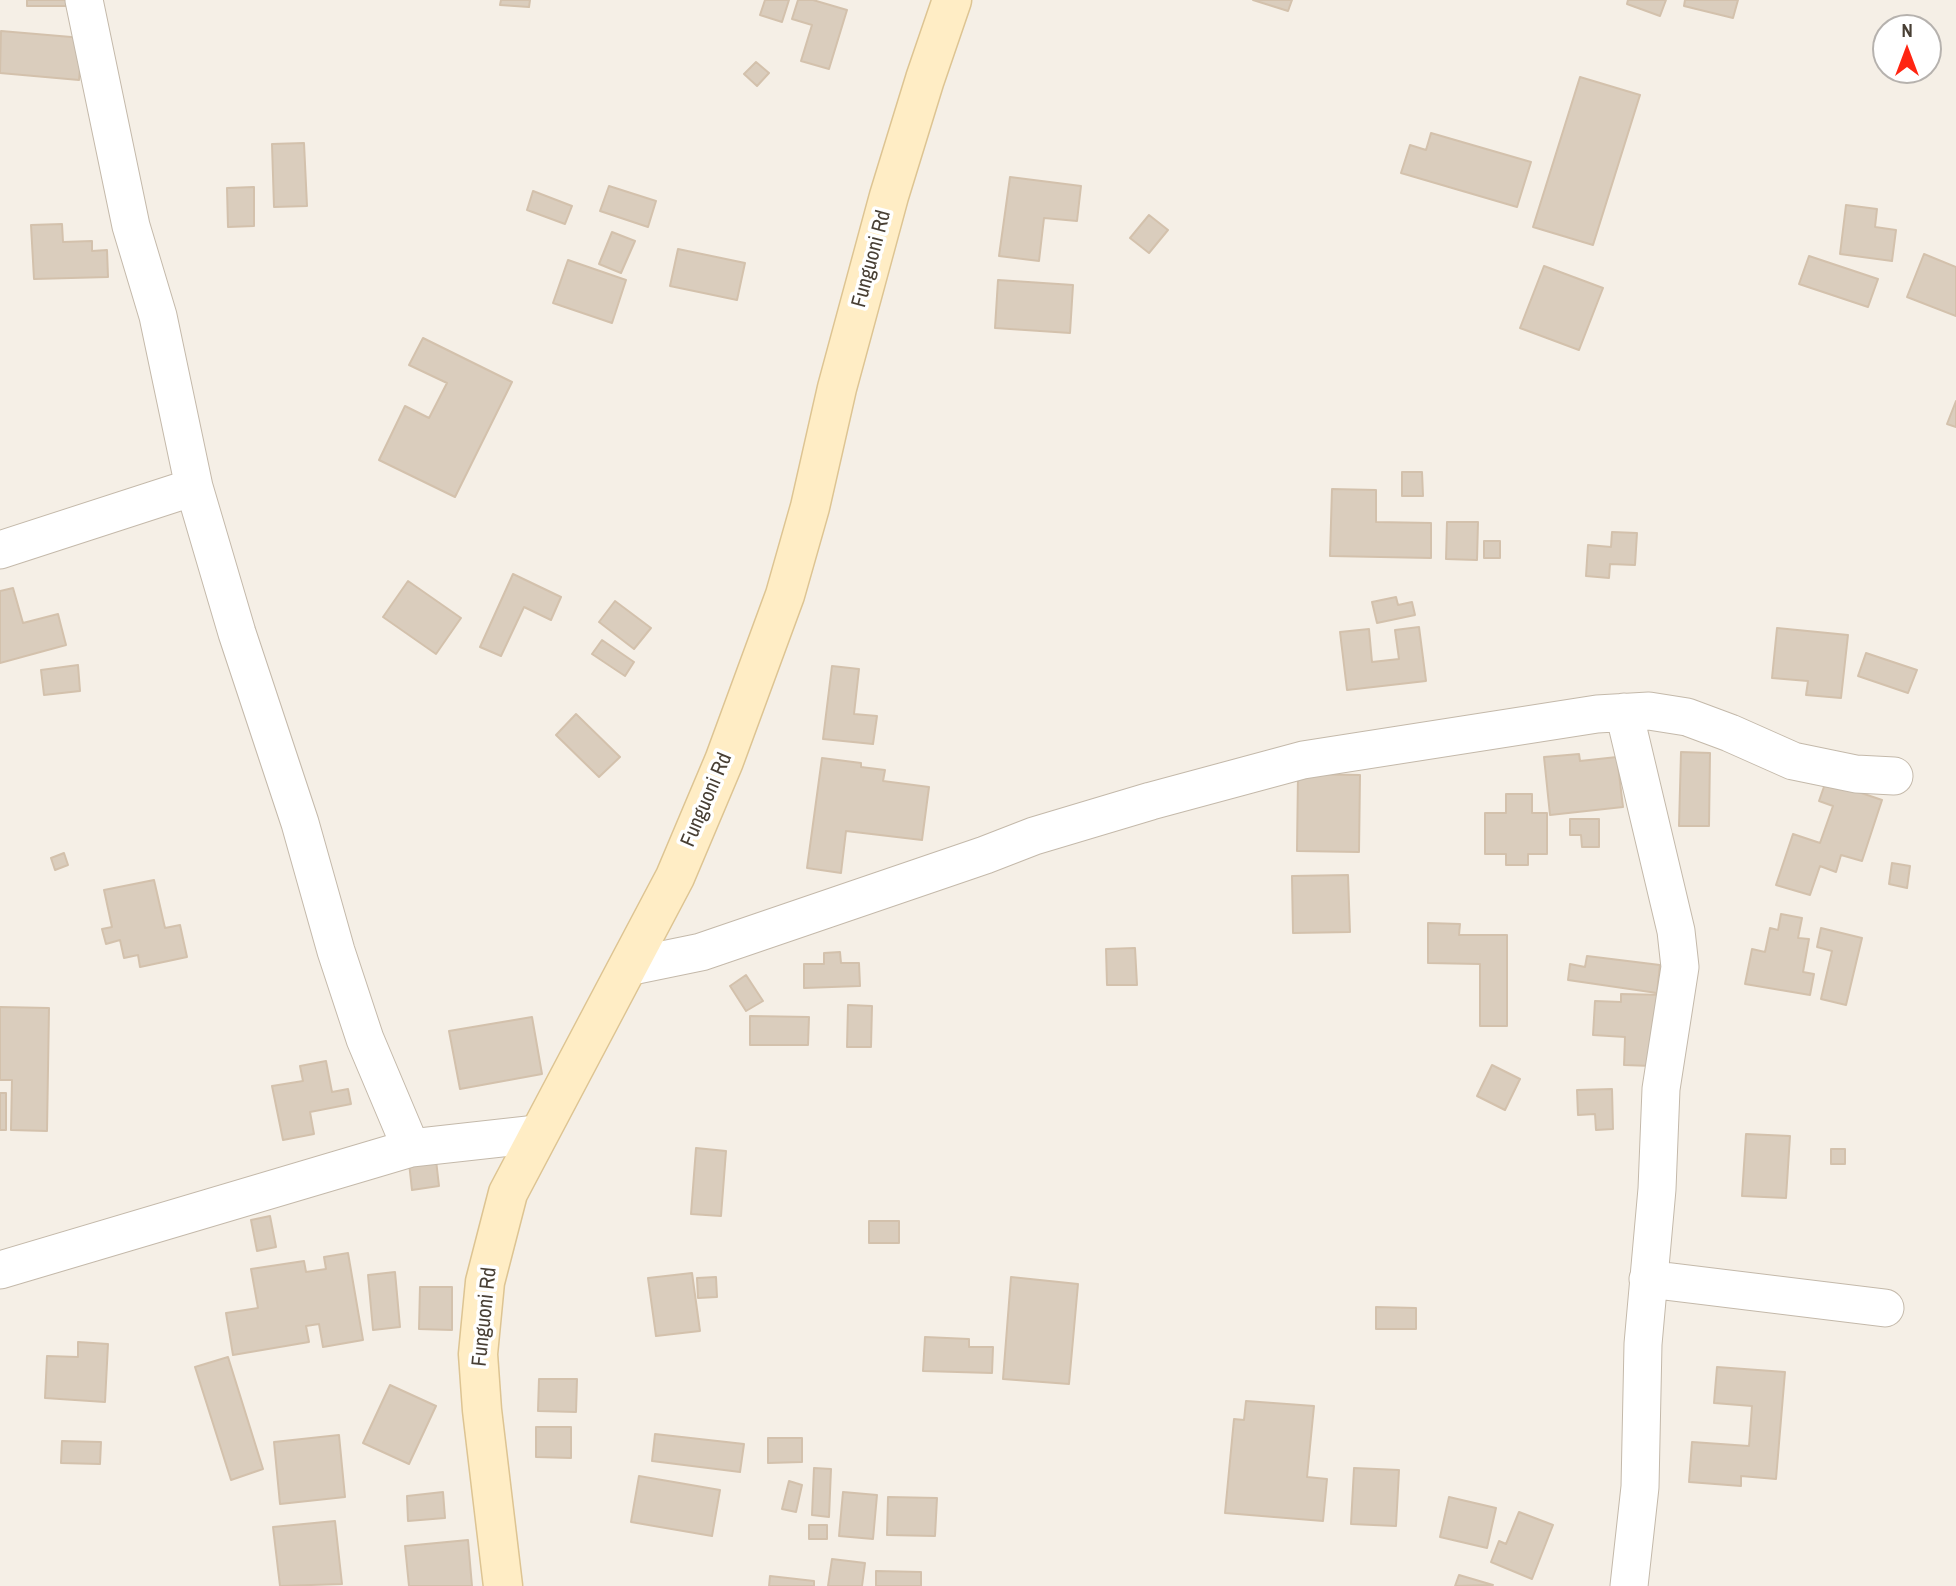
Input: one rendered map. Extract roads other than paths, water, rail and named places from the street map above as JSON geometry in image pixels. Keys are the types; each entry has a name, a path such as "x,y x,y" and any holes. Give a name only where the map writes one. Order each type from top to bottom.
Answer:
{"street":[{"path":"84,0 131,226 158,316 194,487 237,634 300,823 336,951 365,1039 411,1148"},
{"name":"Funguoni Rd","path":"503,1586 482,1410 478,1353 485,1282 508,1193 675,877 724,761 785,595 889,197 952,0"},
{"path":"0,550 194,487"},
{"path":"628,967 701,952 1034,836 1303,760 1584,716 1649,711 1687,717 1793,761 1856,774 1894,776"},
{"path":"1624,712 1676,931 1680,967 1661,1089 1657,1189 1643,1344 1640,1487 1629,1586"},
{"path":"0,1270 411,1148 537,1134"},
{"path":"1648,1279 1885,1308"}]}
